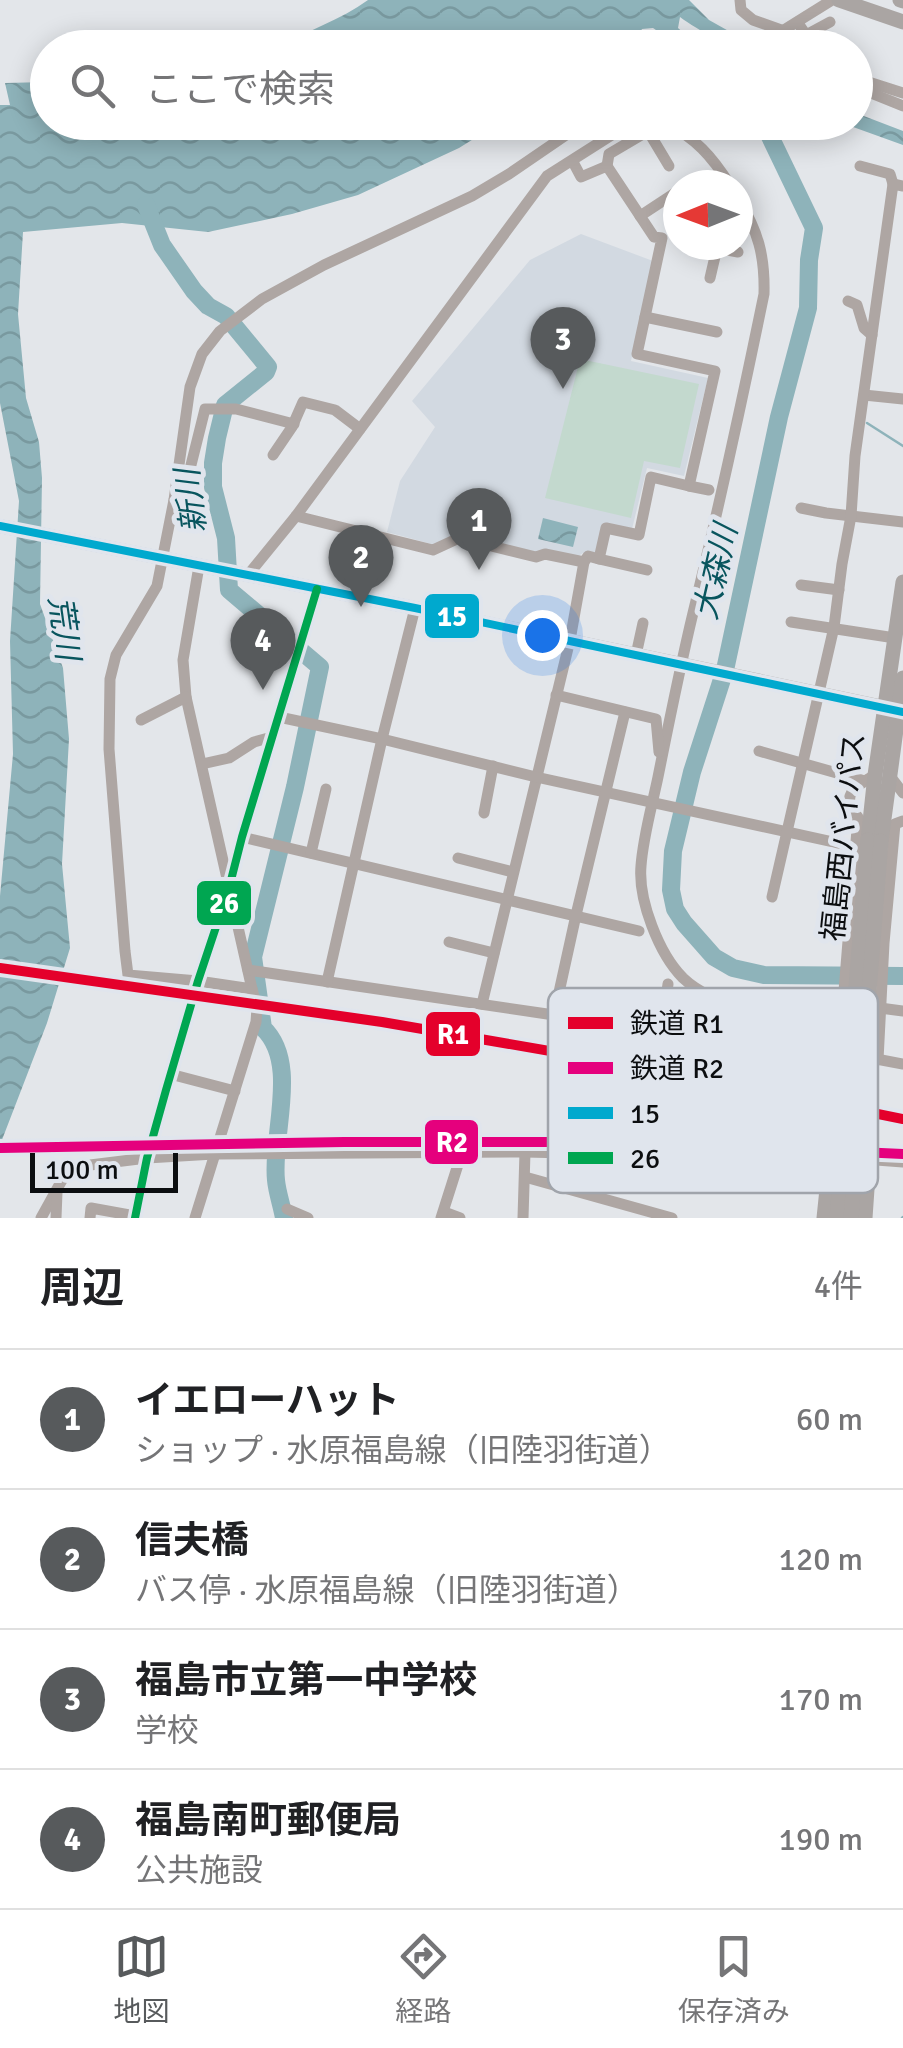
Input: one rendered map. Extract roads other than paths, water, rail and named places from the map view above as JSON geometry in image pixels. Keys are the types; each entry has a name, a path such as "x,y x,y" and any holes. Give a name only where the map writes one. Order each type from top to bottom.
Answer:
{"highway":[{"path":"836,0 903,22"},
{"name":"福島西バイパス","path":"896,710 895,638 902,591"},
{"name":"福島西バイパス","path":"857,988 877,777 903,678"},
{"name":"福島西バイパス","path":"862,988 869,843"},
{"path":"824,1218 828,1193"},
{"name":"福島西バイパス","path":"837,1218 839,1193"},
{"name":"福島西バイパス","path":"851,1218 852,1193"},
{"path":"864,1218 865,1193"}],"main road":[{"path":"0,526 415,608 896,710"}],"street":[{"path":"740,0 740,10 771,30"},
{"path":"785,30 836,0"},
{"path":"815,30 830,22"},
{"path":"798,23 803,30"},
{"path":"873,83 903,93"},
{"path":"873,94 903,106"},
{"path":"252,989 128,975 124,951 108,750 110,679 116,655 157,586 190,387 202,354 220,331 262,299 324,265 472,196 558,140"},
{"path":"248,575 296,516 547,176 605,140"},
{"path":"633,140 609,154 607,166 654,237 662,238 637,354 715,371 689,486"},
{"path":"653,140 669,166"},
{"path":"693,140 720,170"},
{"path":"572,162 582,177 607,166"},
{"path":"772,897 834,627 872,335 898,185 890,174 860,166"},
{"path":"640,216 663,201"},
{"path":"696,988 667,958 652,925 640,868 764,294 765,263 753,226"},
{"path":"710,278 714,260"},
{"path":"848,302 857,305 864,328 872,335"},
{"path":"645,318 717,332"},
{"path":"864,394 903,399"},
{"path":"273,454 304,402 335,410 360,429"},
{"path":"174,500 187,481 205,409 236,409 294,424"},
{"path":"599,559 606,528 639,535 651,478 708,490"},
{"path":"800,508 903,522"},
{"path":"296,516 433,550 459,538 536,557 546,554 584,562"},
{"path":"482,1004 570,640 584,562 588,556 648,570"},
{"path":"195,1218 256,1022 248,970 186,697 183,660 199,566"},
{"path":"801,585 839,590"},
{"path":"90,1218 91,1208 135,1217 170,1074 317,589"},
{"path":"327,982 415,608"},
{"path":"791,622 895,638"},
{"path":"636,655 643,623"},
{"path":"556,694 656,719 658,751 662,753"},
{"path":"142,720 186,697"},
{"path":"560,988 625,712"},
{"path":"279,717 786,832 869,843"},
{"path":"202,764 229,758 254,742 272,737"},
{"path":"758,751 802,764 877,777 903,792"},
{"path":"484,813 493,766"},
{"path":"844,988 847,949 869,843 848,800 852,790 877,777"},
{"path":"311,853 326,789"},
{"path":"878,1025 897,860 895,824 903,821"},
{"path":"242,837 639,930"},
{"path":"458,858 513,872"},
{"path":"449,942 494,953"},
{"path":"248,970 548,1014"},
{"path":"667,988 668,984"},
{"path":"880,1008 903,1011"},
{"path":"878,1060 903,1064"},
{"path":"170,1074 235,1092"},
{"path":"460,1218 442,1215 462,1152"},
{"path":"523,1218 525,1152"},
{"path":"41,1218 62,1180 82,1166 214,1154 548,1153"},
{"path":"878,1161 903,1162"},
{"path":"524,1178 548,1184"},
{"path":"56,1189 56,1218"},
{"path":"579,1193 672,1218"},
{"path":"620,1204 621,1218"},
{"path":"287,1209 308,1218"}],"water":[{"path":"368,0 689,0 709,20 727,30 700,30 680,17 680,30 312,30"},
{"path":"30,82 30,140 472,140 358,195 208,232 122,223 23,232 18,314 26,398 39,442 42,478 40,604 63,668 69,739 62,864 70,948 47,1023 0,1145 0,896 13,754 10,641 19,501 0,403 0,105 10,105 5,83"},
{"path":"873,120 903,131 903,145 873,134"},
{"path":"543,518 578,527 573,547 538,539"}],"waterway":[{"name":"大森川","path":"772,140 814,228 808,308 779,417 725,670 692,772 673,851 671,890 675,909 684,923 714,957 733,968 764,975 903,976"},
{"name":"新川","path":"146,205 162,245 194,291 208,306 226,316 268,367 225,405 217,438 213,487 226,538 229,590 320,667 253,957 263,1028 280,1060 282,1100 276,1162 284,1218"},
{"path":"867,423 903,446"}],"rail line":[{"name":"R1","path":"0,968 382,1022 548,1051"},
{"name":"R1","path":"878,1114 903,1119"},
{"name":"R2","path":"0,1148 548,1142"},
{"name":"R2","path":"878,1153 903,1154"}],"place":[{"name":"福島市立第一中学校","path":"563,389"},
{"name":"イエローハット","path":"479,570"},
{"name":"信夫橋","path":"361,607"},
{"name":"福島南町郵便局","path":"263,690"}],"water label":[{"name":"荒川","path":"64,628"}]}
